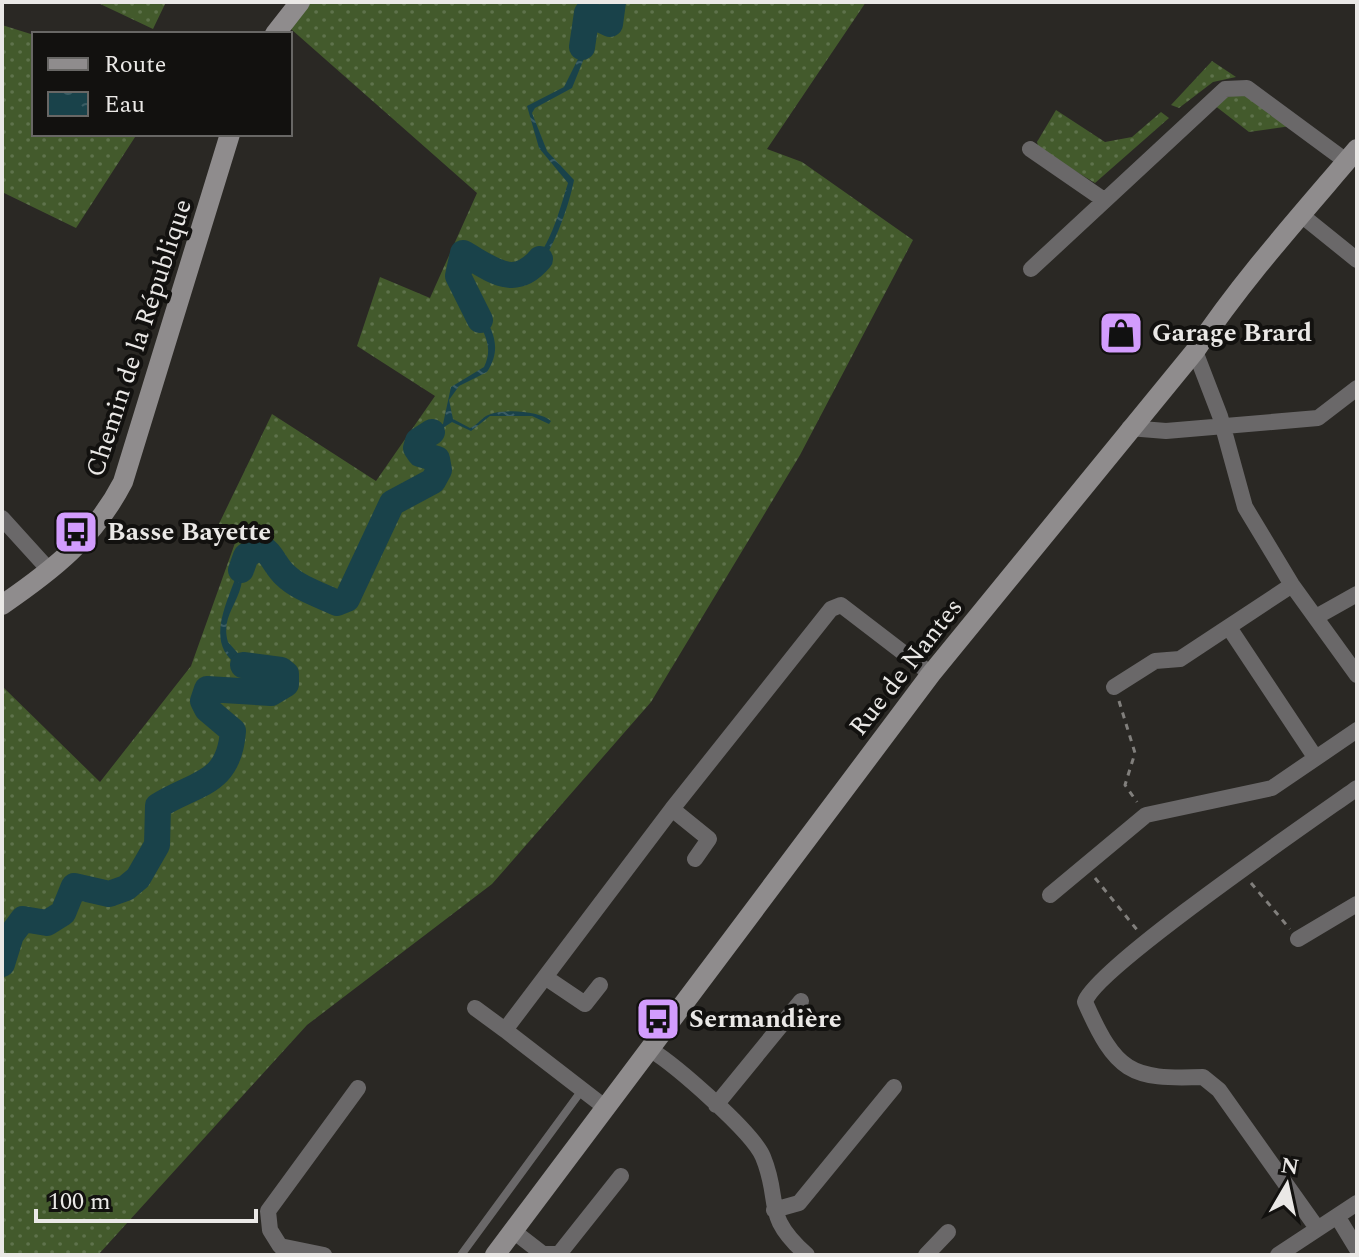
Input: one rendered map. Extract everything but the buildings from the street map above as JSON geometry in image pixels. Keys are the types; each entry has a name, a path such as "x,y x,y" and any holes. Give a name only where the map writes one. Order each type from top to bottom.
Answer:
{"main road":[{"path":"277,32 300,2"},
{"name":"Chemin de la République","path":"2,605 85,541 107,512 123,482 229,136"},
{"name":"Rue de Nantes","path":"495,1255 931,674 1195,351 1219,315 1300,214 1352,155"}],"street":[{"path":"1031,269 1225,89 1247,88 1352,155"},
{"path":"1030,149 1104,200"},
{"path":"1300,214 1357,260"},
{"path":"1195,351 1223,427 1245,507 1292,585 1357,675"},
{"path":"1129,428 1166,431 1318,418 1357,388"},
{"path":"2,518 50,571"},
{"path":"1114,687 1155,661 1180,659 1230,629 1292,585"},
{"path":"1316,617 1357,594"},
{"path":"505,1030 672,809 831,609 841,605 931,674"},
{"path":"1230,629 1315,757"},
{"path":"1050,895 1146,815 1272,788 1357,730"},
{"path":"1317,1228 1219,1090 1203,1077 1156,1079 1125,1067 1085,1002 1088,993 1147,943 1357,788"},
{"path":"672,809 709,839 695,859"},
{"path":"1298,939 1357,904"},
{"path":"545,977 585,1004 600,985"},
{"path":"716,1105 801,1001"},
{"path":"475,1008 606,1108"},
{"path":"651,1050 716,1105 762,1154 780,1227 807,1255"},
{"path":"774,1210 799,1203 894,1087"},
{"path":"324,1255 280,1246 270,1230 268,1211 358,1088"},
{"path":"512,1230 543,1254 559,1254 621,1176"},
{"path":"1278,1255 1357,1203"},
{"path":"1337,1216 1357,1249"},
{"path":"926,1255 948,1232"}],"lane":[{"path":"461,1255 582,1090"}],"path":[{"path":"1114,687 1135,753 1125,785 1146,815"},
{"path":"1085,866 1147,943"},
{"path":"1241,871 1298,939"}],"green space":[{"path":"96,2 166,2 153,29"},
{"path":"303,2 866,2 767,149 802,162 913,240 800,455 651,702 492,884 307,1025 98,1255 2,1255 2,686 100,782 191,666 235,543 216,530 272,414 376,481 435,396 357,346 380,277 430,298 477,193 283,22"},
{"path":"2,25 32,34 32,136 136,136 76,228 2,192"},
{"path":"1212,61 1236,77 1213,82 1179,108 1171,105"},
{"path":"1225,97 1249,97 1291,126 1249,132 1214,105"},
{"path":"1056,110 1105,142 1132,137 1161,112 1169,118 1095,183 1039,149 1037,142"}],"water":[{"path":"609,2 614,2 613,34 583,24 585,56 572,88 535,108 532,113 547,151 574,180 560,226 543,261 521,284 508,287 485,278 465,263 458,284 489,325 495,347 487,372 459,386 449,400 453,419 470,428 492,413 510,411 538,414 551,421 549,424 532,416 490,416 471,431 452,422 418,444 419,451 440,455 443,472 423,494 390,506 349,605 334,611 275,583 260,554 250,555 226,626 228,642 249,666 275,661 293,664 298,669 298,683 278,697 253,703 208,693 204,694 202,706 197,702 205,686 257,696 276,690 284,683 282,670 250,670 240,666 223,649 220,627 223,615 240,564 248,551 261,546 284,580 332,604 344,600 351,591 388,504 422,487 435,474 433,457 415,455 410,443 443,424 451,387 484,367 488,355 484,334 454,281 459,252 505,279 519,274 540,254 554,226 568,183 539,148 527,106 564,87 578,59 582,12 606,26"},
{"path":"206,710 236,722 223,774 209,781 195,797 155,812 165,837 152,868 140,886 114,906 72,891 66,919 39,932 22,923 8,945 2,970 2,945 21,917 42,925 61,911 69,884 105,895 122,889 137,876 154,842 150,811 157,803 194,789 220,769 229,729"}],"waterway":[{"path":"582,47 587,13 610,24 613,2"},
{"path":"480,320 458,276 463,253 493,270 512,275 530,268 540,259"},
{"path":"241,570 246,556 260,546 296,584 337,603 347,599 392,503 433,481 439,470 437,459 420,454 416,448 418,441 432,432"},
{"path":"2,964 11,935 23,919 47,923 63,913 74,886 109,894 126,888 138,878 157,845 158,806 208,780 225,763 233,731 207,709 203,701 207,689 271,693 286,684 286,674 281,670 243,665"}],"place":[{"name":"Garage Brard","path":"1121,333"},
{"name":"Basse Bayette","path":"76,532"},
{"name":"Sermandière","path":"658,1019"}]}
